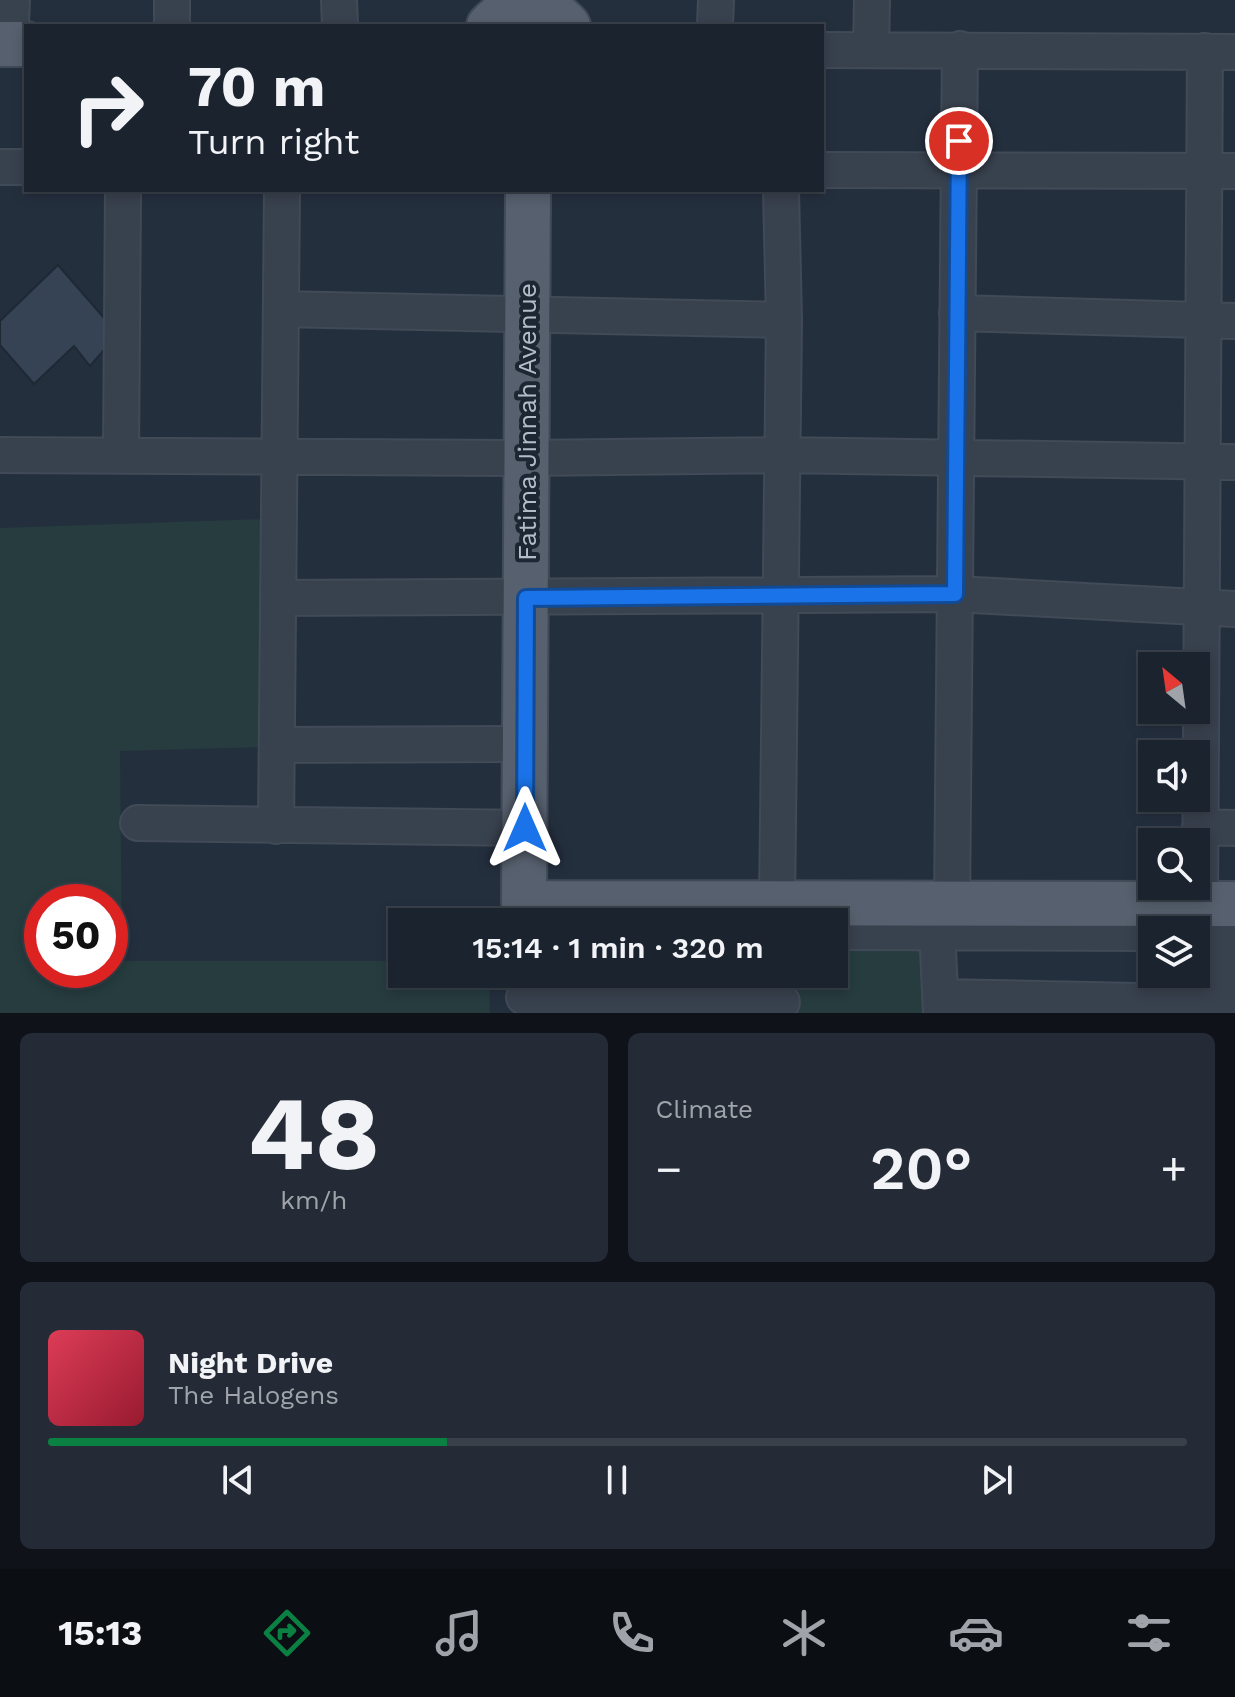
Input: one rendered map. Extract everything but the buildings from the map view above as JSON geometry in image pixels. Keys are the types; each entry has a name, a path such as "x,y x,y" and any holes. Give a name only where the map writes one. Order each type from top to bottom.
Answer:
{"main road":[{"path":"491,24 506,8 527,1 550,8 566,24"},
{"name":"Fatima Jinnah Avenue","path":"524,908 528,192"},
{"name":"Fatima Jinnah Avenue","path":"650,908 777,904 942,913 1219,919"}],"street":[{"path":"12,0 12,44"},
{"path":"172,0 172,24"},
{"path":"339,0 340,24"},
{"path":"715,24 716,0"},
{"path":"871,50 872,0"},
{"path":"824,50 960,49 1220,52 1218,610 1200,827 1219,919 1230,1006 940,1005 955,594 960,49"},
{"path":"0,167 24,167"},
{"path":"824,170 1220,171"},
{"path":"121,455 123,192"},
{"path":"276,826 282,192"},
{"path":"777,904 784,320 781,192"},
{"path":"281,309 784,320"},
{"path":"957,313 1219,321"},
{"path":"0,455 527,458 782,455 1219,461"},
{"path":"279,598 955,594 1218,610"},
{"path":"277,745 525,744"},
{"path":"138,823 525,828"},
{"path":"1200,827 1235,828"},
{"path":"848,930 942,913 1138,932"},
{"path":"538,995 782,1002"}],"green space":[{"path":"267,519 269,747 120,751 121,884 24,884 24,988 128,988 128,961 388,961 388,988 489,988 490,1013 0,1013 0,528"},
{"path":"952,930 958,1013 792,1013 793,988 848,988 848,932"}],"route":[{"path":"525,828 526,598 955,594 959,141"}]}
